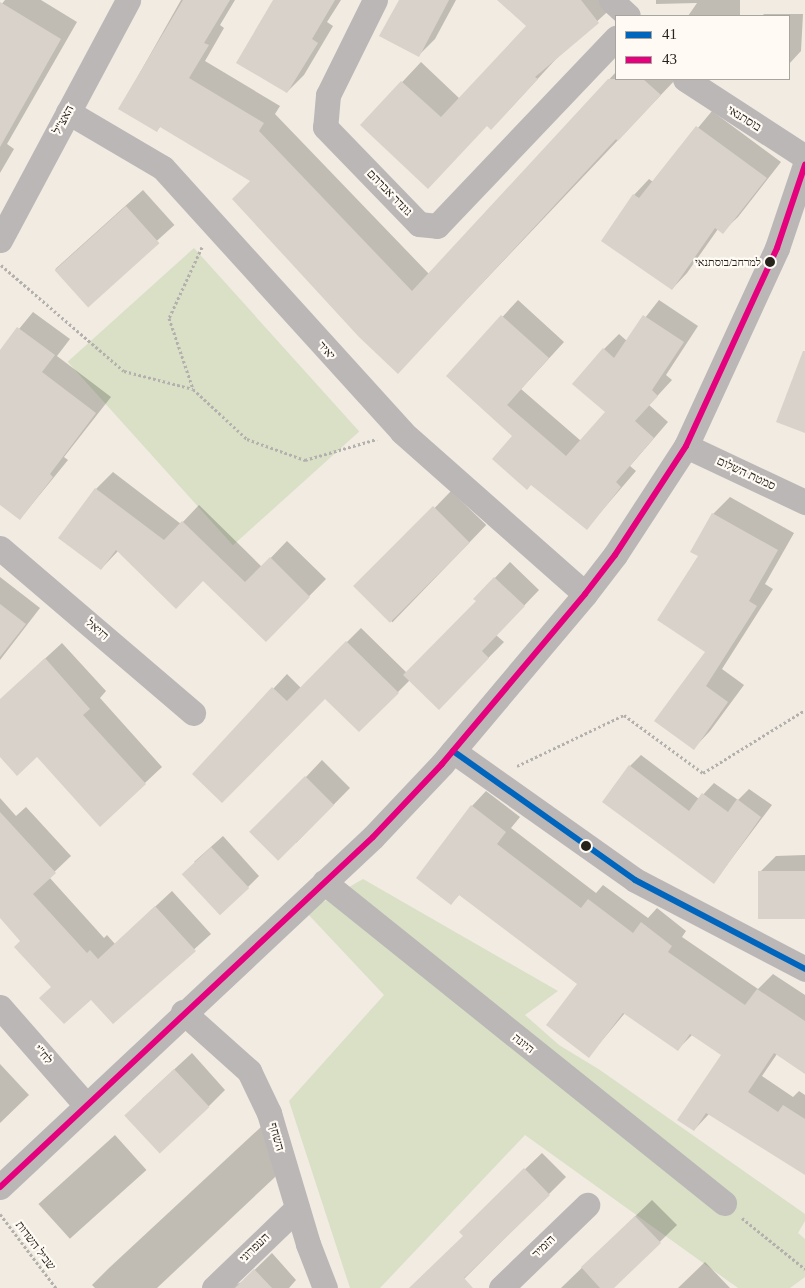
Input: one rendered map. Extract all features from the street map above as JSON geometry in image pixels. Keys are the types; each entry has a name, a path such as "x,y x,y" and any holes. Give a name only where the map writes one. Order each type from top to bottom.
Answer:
{"street":[{"name":"האצ\"ל","path":"0,240 128,0"},
{"name":"גונדר אברהם","path":"375,0 328,95 325,128 419,224 438,226 615,39"},
{"path":"610,0 627,15"},
{"name":"בוסתנאי","path":"687,80 805,157"},
{"name":"יאיר","path":"68,112 163,168 402,432 586,594"},
{"path":"0,1187 183,1012 373,837 454,751 586,594 615,555 686,446 777,248 805,165"},
{"name":"סמטת השלום","path":"686,446 805,502"},
{"name":"רזיאל","path":"0,548 193,713"},
{"path":"454,751 635,880 805,969"},
{"name":"היונה","path":"324,882 724,1203"},
{"name":"לח\"י","path":"0,1006 85,1104"},
{"name":"השחף","path":"183,1012 249,1071 269,1113 297,1208 325,1288"},
{"name":"הזמיר","path":"501,1288 588,1205"},
{"name":"העפרוני","path":"214,1288 297,1208"}],"path":[{"path":"193,389 169,318 213,224"},
{"path":"0,264 124,371 193,389 247,439 305,460 402,432"},
{"path":"492,777 624,715 703,773 805,710"},
{"path":"724,1203 805,1269"},
{"name":"שביל השדות","path":"0,1214 56,1288"}],"green space":[{"path":"194,248 359,432 233,545 68,362"},
{"path":"363,879 558,991 525,1015 559,1045 600,1070 805,1214 805,1221 798,1233 805,1239 805,1277 790,1288 738,1288 525,1135 380,1288 350,1288 289,1101 384,995 306,912"}],"building":[{"path":"183,0 230,0 204,43 209,45 189,78 264,123 259,131 412,291 608,79 644,80 661,95 618,141 616,139 398,374 359,337 232,199 250,181 160,127 157,132 118,109"},
{"path":"273,0 335,0 312,39 318,43 287,93 236,63"},
{"path":"399,0 449,0 419,57 379,36"},
{"path":"497,0 581,0 599,23 535,77 538,79 491,130 487,126 428,189 360,125 401,81 441,117 526,26"},
{"path":"0,2 61,39 0,147"},
{"path":"696,126 767,178 723,234 715,228 672,290 601,241 633,194 639,198"},
{"path":"126,206 159,243 88,307 55,270"},
{"path":"501,315 549,358 507,405 566,456 605,412 572,384 603,348 614,358 643,315 684,342 652,390 658,396 635,421 654,438 616,482 621,487 587,530 531,485 527,490 492,459 512,436 446,376"},
{"path":"17,327 55,355 42,372 96,413 50,474 53,477 20,520 0,505 0,350"},
{"path":"803,351 805,351 805,433 776,422"},
{"path":"95,488 164,540 182,521 245,582 270,557 310,597 266,642 203,581 176,609 116,550 101,570 58,538"},
{"path":"433,506 470,543 390,623 353,586"},
{"path":"712,513 778,550 749,601 757,606 706,686 728,702 694,750 654,721 705,652 657,620 698,556 690,552"},
{"path":"494,577 525,606 482,651 489,658 439,710 403,675 476,601 473,599"},
{"path":"0,604 26,624 0,657"},
{"path":"346,641 399,693 359,732 325,699 222,803 192,774 272,687 287,701"},
{"path":"45,658 90,709 83,715 146,784 100,827 37,757 17,776 0,757 0,699"},
{"path":"629,765 689,811 702,793 728,812 737,799 761,817 714,884 602,802"},
{"path":"305,776 334,805 278,861 249,832"},
{"path":"471,805 506,832 497,844 581,908 588,899 633,933 641,922 672,946 668,952 745,1005 757,989 805,1021 805,1074 774,1053 748,1092 778,1112 783,1105 805,1119 805,1175 706,1113 694,1131 677,1120 721,1055 690,1034 678,1051 623,1013 589,1058 546,1025 577,984 459,895 451,905 416,878"},
{"path":"0,812 56,873 33,894 87,953 90,950 98,959 155,906 196,951 113,1024 91,1000 64,1024 39,998 51,987 14,947 20,941 0,918"},
{"path":"211,847 249,888 220,915 182,874"},
{"path":"758,871 805,871 805,919 758,919"},
{"path":"174,1069 209,1107 160,1153 124,1115"},
{"path":"524,1168 550,1195 464,1278 473,1288 409,1288 463,1236 459,1232"},
{"path":"635,1216 661,1243 614,1288 600,1288 581,1267"},
{"path":"254,1269 272,1288 235,1288"}],"transit line":[{"name":"43","path":"0,1187 373,837 442,764 585,594 615,555 686,446 777,248 805,165"},
{"name":"41","path":"453,751 635,880 805,969"}],"place":[{"name":"למרחב/בוסתנאי","path":"770,262"}]}
